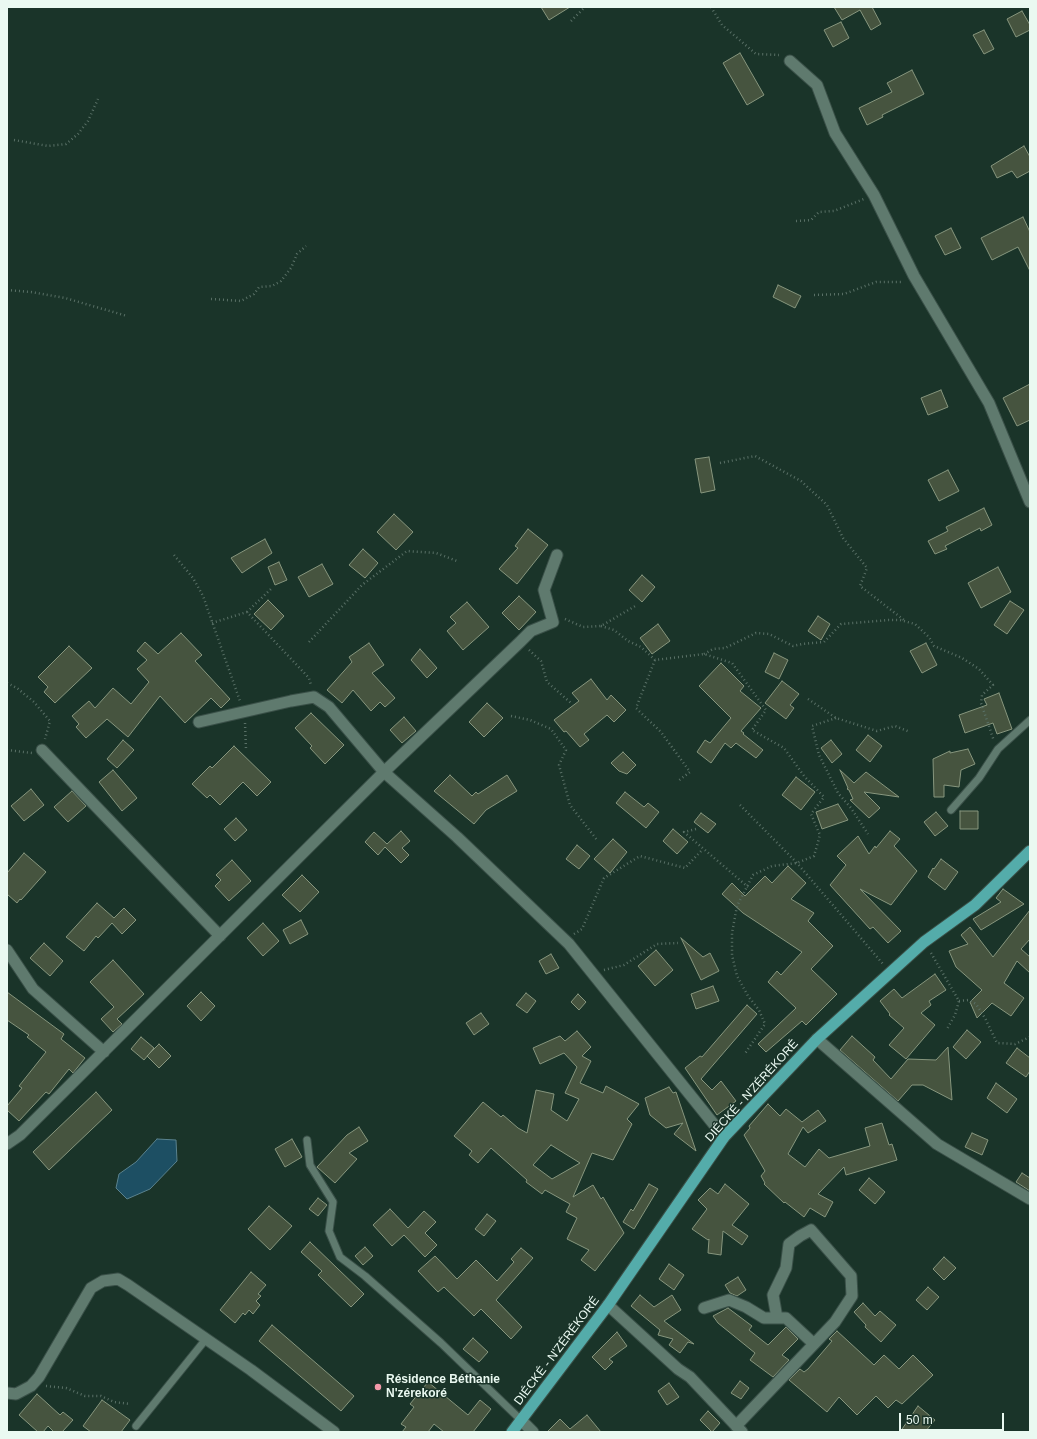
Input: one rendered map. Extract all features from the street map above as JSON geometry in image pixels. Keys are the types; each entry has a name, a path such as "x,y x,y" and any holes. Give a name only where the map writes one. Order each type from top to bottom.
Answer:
{"highway":[{"name":"DIÉCKÉ - N'ZÉRÉKORÉ","path":"512,1432 608,1305 724,1137 817,1039 924,942 974,905 1030,851"}],"street":[{"path":"790,61 817,85 835,133 874,195 914,276 989,402 1030,502"},
{"path":"7,1144 20,1135 384,772 532,631 553,622 544,590 557,555"},
{"path":"199,722 314,697 329,707 384,772 457,837 564,939 724,1137"},
{"path":"42,750 220,936"},
{"path":"7,950 33,989 104,1052"},
{"path":"817,1039 937,1144 1030,1198"},
{"path":"608,1305 678,1369 690,1377 739,1429 835,1322 852,1296 851,1276 811,1230 789,1244 786,1268 773,1295 777,1318"},
{"path":"7,1393 16,1394 31,1386 39,1377 91,1288 103,1281 118,1280 128,1285 206,1339 334,1432"},
{"path":"704,1308 729,1300 746,1307 764,1318 786,1318 814,1344"},
{"path":"522,1420 533,1432"}],"lane":[{"path":"951,810 979,778 998,749 1030,720"},
{"path":"307,1140 310,1165 333,1202 329,1231 340,1257 365,1276 442,1343 522,1420"},
{"path":"136,1426 206,1339"}],"path":[{"path":"571,21 584,7"},
{"path":"711,7 722,25 756,54 778,54 790,61"},
{"path":"14,140 48,146 66,144 78,134 88,121 98,99"},
{"path":"796,221 811,220 819,212 834,211 874,195"},
{"path":"211,299 241,301 254,294 259,287 272,286 281,281 291,268 297,254 306,246"},
{"path":"814,295 844,294 876,282 905,282 914,276"},
{"path":"7,290 65,298 126,316"},
{"path":"720,463 755,456 801,480 827,505 844,538 867,568 860,586 906,622"},
{"path":"309,642 362,585 407,551 436,553 457,561"},
{"path":"174,555 192,578 203,596 244,712 246,749"},
{"path":"212,623 247,612 272,588"},
{"path":"601,626 637,605"},
{"path":"247,612 309,678 314,697"},
{"path":"553,622 565,619 583,627 601,626 614,630 628,642 641,647 655,660 704,654 713,649 725,648 756,633 769,634 793,646 824,642 842,624 889,620 915,624 929,637 934,646 962,658 979,669 993,685 982,695 981,703 998,749"},
{"path":"520,642 541,661 547,682 570,703"},
{"path":"704,654 732,663 766,710 752,730 784,748 804,776 824,797 811,814 820,836 814,856 797,863 772,866 753,875 737,906 732,933 732,955 737,976 748,996 759,1010 765,1024 744,1055"},
{"path":"655,660 636,708 661,732 690,772 678,781"},
{"path":"7,683 17,688 34,702 50,721 42,750 31,754 7,750"},
{"path":"808,699 836,718 877,731 895,726 910,732"},
{"path":"511,716 530,720 551,729 566,750 559,765 570,805 597,840"},
{"path":"836,718 812,726 819,755 838,793 851,808 868,834"},
{"path":"740,805 797,863 890,972"},
{"path":"696,829 684,832 748,887"},
{"path":"564,939 582,929 604,878 640,856 685,868 703,849"},
{"path":"924,942 945,975 959,1001 956,1015 947,1029"},
{"path":"592,973 624,965 657,944 678,943"},
{"path":"959,1001 969,1000 976,1004 985,1018 997,1044 1015,1044 1030,1037"},
{"path":"31,1386 66,1388 85,1396 101,1396 114,1402 130,1404"}],"water":[{"path":"157,1139 176,1140 177,1161 150,1189 127,1199 116,1188 119,1174 136,1162"}],"building":[{"path":"541,7 570,7 549,20"},
{"path":"834,7 872,7 881,24 871,30 860,10 842,20"},
{"path":"1022,11 1030,25 1030,30 1016,37 1007,19"},
{"path":"841,22 849,38 833,47 824,30"},
{"path":"984,30 994,49 984,54 973,35"},
{"path":"740,53 764,95 747,105 723,63"},
{"path":"912,70 924,94 882,115 883,117 867,125 859,108 892,92 887,83"},
{"path":"1024,146 1030,157 1030,171 1017,178 1012,171 997,178 991,166"},
{"path":"1023,217 1030,232 1030,271 1018,247 992,260 981,238"},
{"path":"951,228 961,248 945,255 935,236"},
{"path":"778,285 801,296 795,308 773,297"},
{"path":"1030,384 1030,420 1017,426 1003,398"},
{"path":"941,390 948,407 928,415 921,398"},
{"path":"709,457 715,490 701,493 695,459"},
{"path":"948,470 959,491 939,501 928,480"},
{"path":"984,508 992,525 981,531 980,528 945,546 947,549 935,554 928,541 948,531 946,527"},
{"path":"394,514 413,532 396,550 377,532"},
{"path":"528,529 548,545 517,584 499,569 518,548 515,546"},
{"path":"265,539 272,553 242,573 231,558"},
{"path":"363,549 378,563 365,578 349,565"},
{"path":"279,562 287,580 275,585 268,567"},
{"path":"322,564 333,584 309,597 298,577"},
{"path":"998,567 1011,592 981,608 968,583"},
{"path":"642,575 655,587 642,602 629,590"},
{"path":"519,596 536,612 519,630 502,613"},
{"path":"268,600 284,616 271,630 254,614"},
{"path":"1010,601 1024,610 1007,634 994,625"},
{"path":"467,602 489,627 463,650 447,631 456,623 450,617"},
{"path":"818,616 830,624 821,640 808,631"},
{"path":"658,624 670,641 652,654 640,638"},
{"path":"181,633 202,655 195,661 230,699 221,708 211,698 185,723 160,696 128,737 107,719 86,738 76,727 79,724 72,716 89,701 95,708 113,688 131,704 149,682 137,669 147,660 137,651 145,642 158,654"},
{"path":"369,643 384,665 372,673 395,698 385,707 380,702 371,711 353,690 342,703 327,690 352,662 349,657"},
{"path":"926,643 937,665 922,673 910,651"},
{"path":"69,646 92,668 55,703 44,692 48,687 38,677"},
{"path":"420,649 437,668 427,678 411,660"},
{"path":"774,653 788,660 779,679 765,672"},
{"path":"721,663 744,686 740,691 761,708 741,731 763,750 756,758 736,743 731,748 725,743 711,763 697,752 705,740 710,743 731,718 699,686"},
{"path":"591,679 607,700 611,695 626,710 614,722 607,715 584,734 589,740 580,747 554,720 579,701 572,693"},
{"path":"782,681 799,694 790,705 794,708 786,719 765,703"},
{"path":"999,693 1012,729 997,734 993,723 965,733 959,715 987,705 984,699"},
{"path":"487,703 503,718 484,737 469,722"},
{"path":"311,713 344,745 325,764 310,748 312,746 295,728"},
{"path":"404,717 416,731 402,743 390,730"},
{"path":"868,735 882,746 870,762 856,750"},
{"path":"123,740 134,750 117,768 107,759"},
{"path":"831,740 842,754 832,763 821,748"},
{"path":"234,746 271,782 257,796 243,782 220,805 210,795 207,798 192,784 210,766 212,768"},
{"path":"968,749 975,764 961,770 959,787 944,785 944,797 934,797 933,759 950,751 950,753"},
{"path":"623,752 636,765 627,774 619,771 611,763"},
{"path":"113,770 137,798 122,811 99,782"},
{"path":"840,770 854,783 866,772 899,797 864,792 880,808 869,818 850,800 853,799 849,790 847,789 848,788"},
{"path":"450,775 472,796 476,792 478,794 507,775 517,791 486,810 474,824 434,791"},
{"path":"796,777 815,792 801,810 782,795"},
{"path":"31,789 44,805 24,821 11,806"},
{"path":"72,791 86,806 68,822 54,807"},
{"path":"625,792 644,807 648,803 659,812 646,828 616,803"},
{"path":"838,804 848,820 822,829 816,812"},
{"path":"960,811 978,811 978,829 960,829"},
{"path":"936,812 948,826 935,836 924,822"},
{"path":"701,813 716,824 708,833 694,822"},
{"path":"236,818 247,830 235,841 224,829"},
{"path":"673,829 688,842 677,854 663,841"},
{"path":"401,831 410,841 402,848 409,855 401,863 385,847 378,855 365,842 374,832 387,844"},
{"path":"890,831 900,839 894,846 917,871 891,905 860,889 901,931 888,943 873,927 870,929 830,885 846,865 837,856 858,836 869,854"},
{"path":"613,839 627,852 610,873 594,859"},
{"path":"577,845 590,856 579,869 566,859"},
{"path":"24,853 46,872 17,903 7,894 7,873"},
{"path":"941,859 958,872 945,890 928,877 933,868 934,869"},
{"path":"232,860 251,881 229,901 215,886 221,880 216,875"},
{"path":"788,866 806,883 791,899 814,913 808,921 833,946 811,969 837,994 806,1025 802,1021 766,1052 758,1044 796,1008 768,982 777,971 781,975 802,952 743,913 722,894 732,883 745,896 765,876 772,883"},
{"path":"302,875 319,892 300,912 282,895"},
{"path":"1003,889 1024,904 981,930 973,919 1001,902 996,898"},
{"path":"97,903 114,918 124,908 136,920 122,934 112,923 98,938 96,936 84,951 66,937"},
{"path":"1030,910 1030,939 1021,949 1030,957 1030,973 1017,961 1004,983 1024,998 1011,1016 992,1003 977,1018 970,1002 982,990 956,967 949,951 968,944 961,935 970,927 993,957"},
{"path":"301,920 308,934 290,944 283,930"},
{"path":"263,923 279,941 263,956 247,938"},
{"path":"681,938 703,957 710,953 719,971 701,980"},
{"path":"44,943 63,961 50,976 30,958"},
{"path":"656,950 673,970 655,986 638,966"},
{"path":"551,954 559,968 546,974 539,961"},
{"path":"113,960 144,994 117,1019 122,1024 113,1032 101,1019 114,1007 90,982"},
{"path":"935,974 946,990 929,1001 931,1005 921,1013 935,1025 906,1059 889,1045 904,1028 889,1015 890,1014 880,1001 894,989 902,998"},
{"path":"713,986 719,1001 696,1009 691,994"},
{"path":"7,992 64,1034 61,1039 85,1058 73,1073 69,1069 49,1094 46,1092 19,1121 7,1110 7,1106 22,1088 19,1086 46,1052 27,1037 29,1035 7,1020"},
{"path":"201,992 215,1006 201,1021 187,1006"},
{"path":"526,993 536,1001 527,1013 516,1005"},
{"path":"578,994 586,1002 579,1010 571,1002"},
{"path":"747,1005 757,1014 701,1079 712,1090 721,1081 736,1101 717,1115 685,1068 700,1056 702,1057"},
{"path":"481,1013 489,1024 474,1035 466,1023"},
{"path":"967,1030 981,1042 966,1059 953,1047"},
{"path":"577,1031 591,1047 582,1056 591,1061 580,1083 603,1093 606,1086 639,1104 627,1119 632,1124 613,1160 592,1153 573,1197 593,1185 601,1199 603,1197 624,1233 595,1271 581,1260 589,1250 567,1239 577,1218 566,1212 570,1204 545,1190 542,1194 526,1182 527,1180 491,1148 478,1163 469,1155 472,1151 454,1136 483,1102 501,1117 503,1115 518,1128 527,1133 536,1090 554,1094 551,1110 567,1121 579,1099 565,1093 577,1067 564,1053 540,1064 533,1048 560,1036 565,1041","holes":["551,1145 580,1163 552,1179 533,1165"]},
{"path":"852,1036 875,1057 873,1060 891,1079 908,1059 936,1060 948,1047 952,1100 923,1085 912,1085 898,1101 840,1050"},
{"path":"141,1037 154,1048 144,1060 131,1049"},
{"path":"159,1044 171,1056 159,1068 147,1056"},
{"path":"1017,1048 1030,1058 1030,1071 1026,1077 1006,1063"},
{"path":"996,1083 1017,1099 1007,1113 987,1098"},
{"path":"669,1087 673,1093 676,1092 696,1151 674,1134 683,1123 666,1128 650,1115 645,1098"},
{"path":"96,1092 112,1110 49,1170 33,1152"},
{"path":"768,1104 780,1116 786,1109 802,1122 818,1110 826,1121 808,1133 803,1127 788,1154 805,1167 819,1149 829,1158 870,1146 865,1128 882,1123 889,1145 892,1144 897,1160 846,1175 844,1167 818,1194 833,1202 825,1217 810,1208 804,1217 785,1202 784,1203 764,1184 765,1183 761,1176 765,1171 744,1135 750,1128 749,1126"},
{"path":"359,1127 368,1141 349,1153 357,1159 335,1183 317,1167 347,1135"},
{"path":"972,1133 988,1140 982,1155 965,1147"},
{"path":"292,1139 302,1157 285,1167 275,1149"},
{"path":"1022,1173 1030,1178 1030,1191 1016,1182"},
{"path":"869,1178 885,1192 875,1204 859,1190"},
{"path":"649,1184 658,1189 634,1229 623,1222 631,1209 633,1211"},
{"path":"725,1184 749,1204 732,1225 748,1236 742,1245 723,1231 721,1255 708,1253 709,1239 708,1240 692,1229 707,1209 698,1200 710,1188 718,1194"},
{"path":"318,1198 327,1205 318,1216 309,1209"},
{"path":"269,1206 292,1226 270,1250 248,1229"},
{"path":"390,1209 408,1228 424,1211 436,1222 425,1233 437,1245 425,1257 404,1235 392,1246 373,1225"},
{"path":"487,1214 496,1221 484,1236 475,1229"},
{"path":"310,1242 364,1294 351,1307 318,1275 322,1271 301,1252"},
{"path":"365,1247 373,1256 363,1265 355,1256"},
{"path":"521,1248 533,1258 496,1300 522,1327 511,1339 481,1309 474,1316 444,1287 438,1292 418,1271 435,1256 457,1279 476,1260 497,1281 514,1262 511,1259"},
{"path":"944,1257 956,1268 944,1280 933,1269"},
{"path":"669,1264 684,1275 674,1290 659,1279"},
{"path":"251,1272 266,1285 258,1294 261,1296 256,1301 260,1305 253,1314 249,1310 245,1315 243,1313 235,1323 220,1310"},
{"path":"738,1277 746,1290 737,1296 730,1293 725,1285"},
{"path":"928,1287 939,1297 927,1310 916,1300"},
{"path":"640,1295 654,1307 672,1295 681,1310 664,1321 694,1344 688,1342 680,1353 669,1345 673,1339 658,1335 660,1330 631,1306"},
{"path":"863,1303 875,1316 880,1311 896,1325 881,1342 865,1327 866,1325 854,1312"},
{"path":"728,1308 752,1326 749,1330 768,1345 786,1327 798,1339 782,1355 789,1360 773,1377 750,1360 755,1353 718,1323 713,1316"},
{"path":"272,1325 354,1396 341,1411 259,1341"},
{"path":"837,1331 874,1365 884,1355 899,1369 913,1355 933,1375 902,1404 896,1400 888,1408 876,1396 857,1415 839,1397 827,1412 789,1380 800,1369 804,1372 808,1369 832,1341 829,1339"},
{"path":"617,1332 627,1346 609,1359 613,1362 605,1370 592,1357"},
{"path":"473,1338 488,1352 479,1362 463,1349"},
{"path":"740,1381 749,1388 741,1399 731,1393"},
{"path":"428,1382 468,1415 480,1400 491,1409 473,1432 444,1432 434,1424 428,1432 402,1432 406,1427 401,1424 414,1407 410,1404"},
{"path":"669,1383 679,1397 667,1405 658,1391"},
{"path":"37,1394 60,1415 63,1412 73,1420 62,1432 54,1432 48,1426 43,1432 38,1432 19,1415"},
{"path":"102,1400 130,1420 121,1432 91,1432 83,1426"},
{"path":"918,1406 935,1420 925,1432 900,1432"},
{"path":"708,1411 720,1423 712,1432 700,1420"},
{"path":"587,1415 601,1432 547,1432 560,1419 570,1429"}],"place":[{"name":"Résidence Béthanie N'zérekoré","path":"378,1387"}]}
